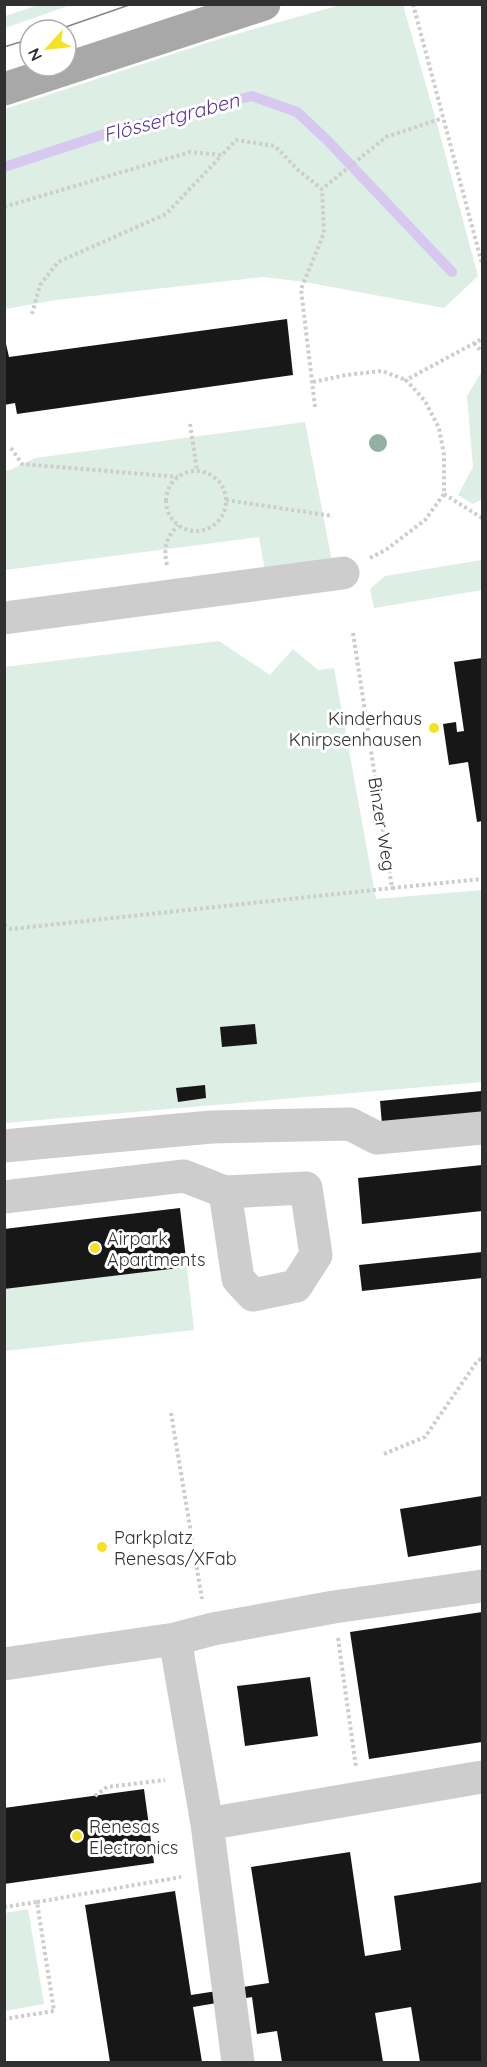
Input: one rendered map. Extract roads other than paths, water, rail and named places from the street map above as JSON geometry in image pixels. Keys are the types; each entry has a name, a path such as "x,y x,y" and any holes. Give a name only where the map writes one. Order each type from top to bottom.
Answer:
{"main road":[{"path":"4,89 264,4"}],"street":[{"path":"4,618 343,573"},
{"path":"4,1146 211,1127 350,1124 377,1138 483,1128"},
{"path":"4,1197 184,1176 225,1192"},
{"path":"4,1664 175,1639 213,1629 334,1607 483,1586"},
{"path":"175,1639 207,1824 238,2062"},
{"path":"207,1824 483,1778"}],"waterway":[{"name":"Flössertgraben","path":"4,167 120,129 252,96 297,112 328,141 452,272"}],"tram line":[{"path":"78,23 132,4"},
{"path":"4,47 18,43"}],"place":[{"name":"Kinderhaus Knirpsenhausen","path":"434,728"},
{"name":"Airpark Apartments","path":"95,1248"},
{"name":"Parkplatz Renesas/XFab","path":"102,1547"},
{"name":"Renesas Electronics","path":"77,1836"}]}
